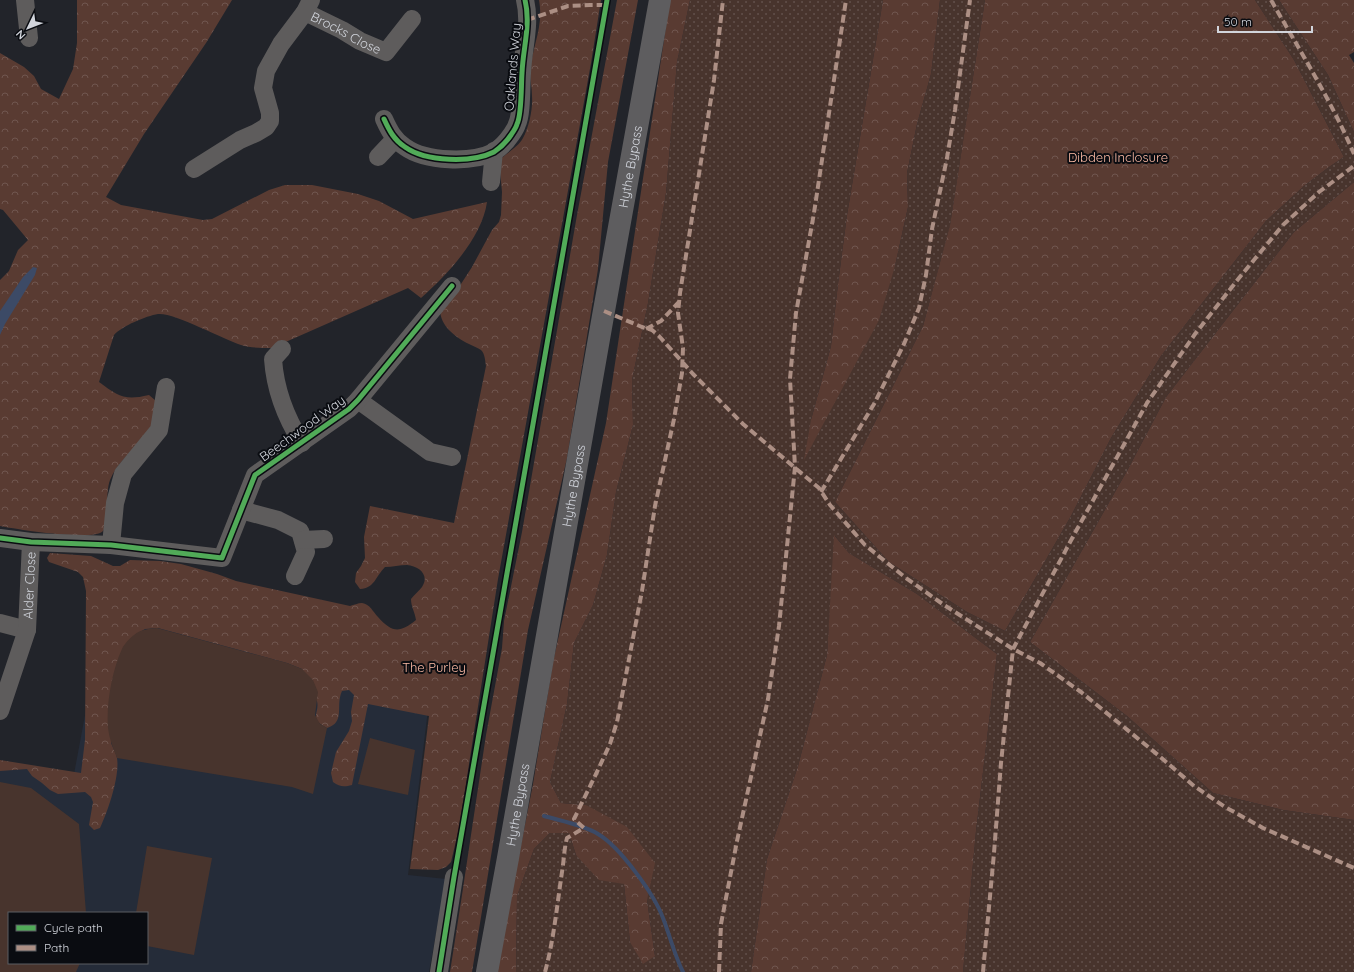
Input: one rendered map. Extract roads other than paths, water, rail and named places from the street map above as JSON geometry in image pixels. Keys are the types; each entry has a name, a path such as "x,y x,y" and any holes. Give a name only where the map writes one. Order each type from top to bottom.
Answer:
{"main road":[{"name":"Hythe Bypass","path":"487,972 510,850 601,324 660,0"}],"street":[{"path":"25,0 29,38"},
{"name":"Oaklands Way","path":"494,151 511,135 518,124 522,66 527,35 527,8 525,0"},
{"path":"194,169 240,140 266,127 270,121 270,114 263,88 266,71 281,44 308,6"},
{"name":"Brocks Close","path":"308,6 360,41 390,55 412,19"},
{"path":"384,119 395,139 407,149 432,158 464,159 480,156 494,151 492,182"},
{"path":"378,157 395,139"},
{"name":"Beechwood Way","path":"0,538 31,542 111,545 222,558 255,475 349,409 452,286"},
{"path":"282,349 273,358 274,373 287,416 292,428 302,443"},
{"path":"111,545 115,503 123,474 159,430 166,387"},
{"path":"358,400 430,452 452,457"},
{"path":"241,510 278,520 300,531 306,552 295,576"},
{"path":"302,540 324,540"},
{"name":"Alder Close","path":"0,711 27,630 31,542"},
{"name":"Alder Close","path":"0,623 27,630"},
{"path":"439,972 454,877"}],"water":[{"path":"33,267 37,268 35,275 5,324 0,335 0,311 23,277"}],"waterway":[{"path":"544,816 579,826 598,834 607,840 626,860 644,884 659,908 683,972"}],"park label":[{"name":"Dibden Inclosure","path":"1118,157"},
{"name":"The Purley","path":"434,667"}]}
